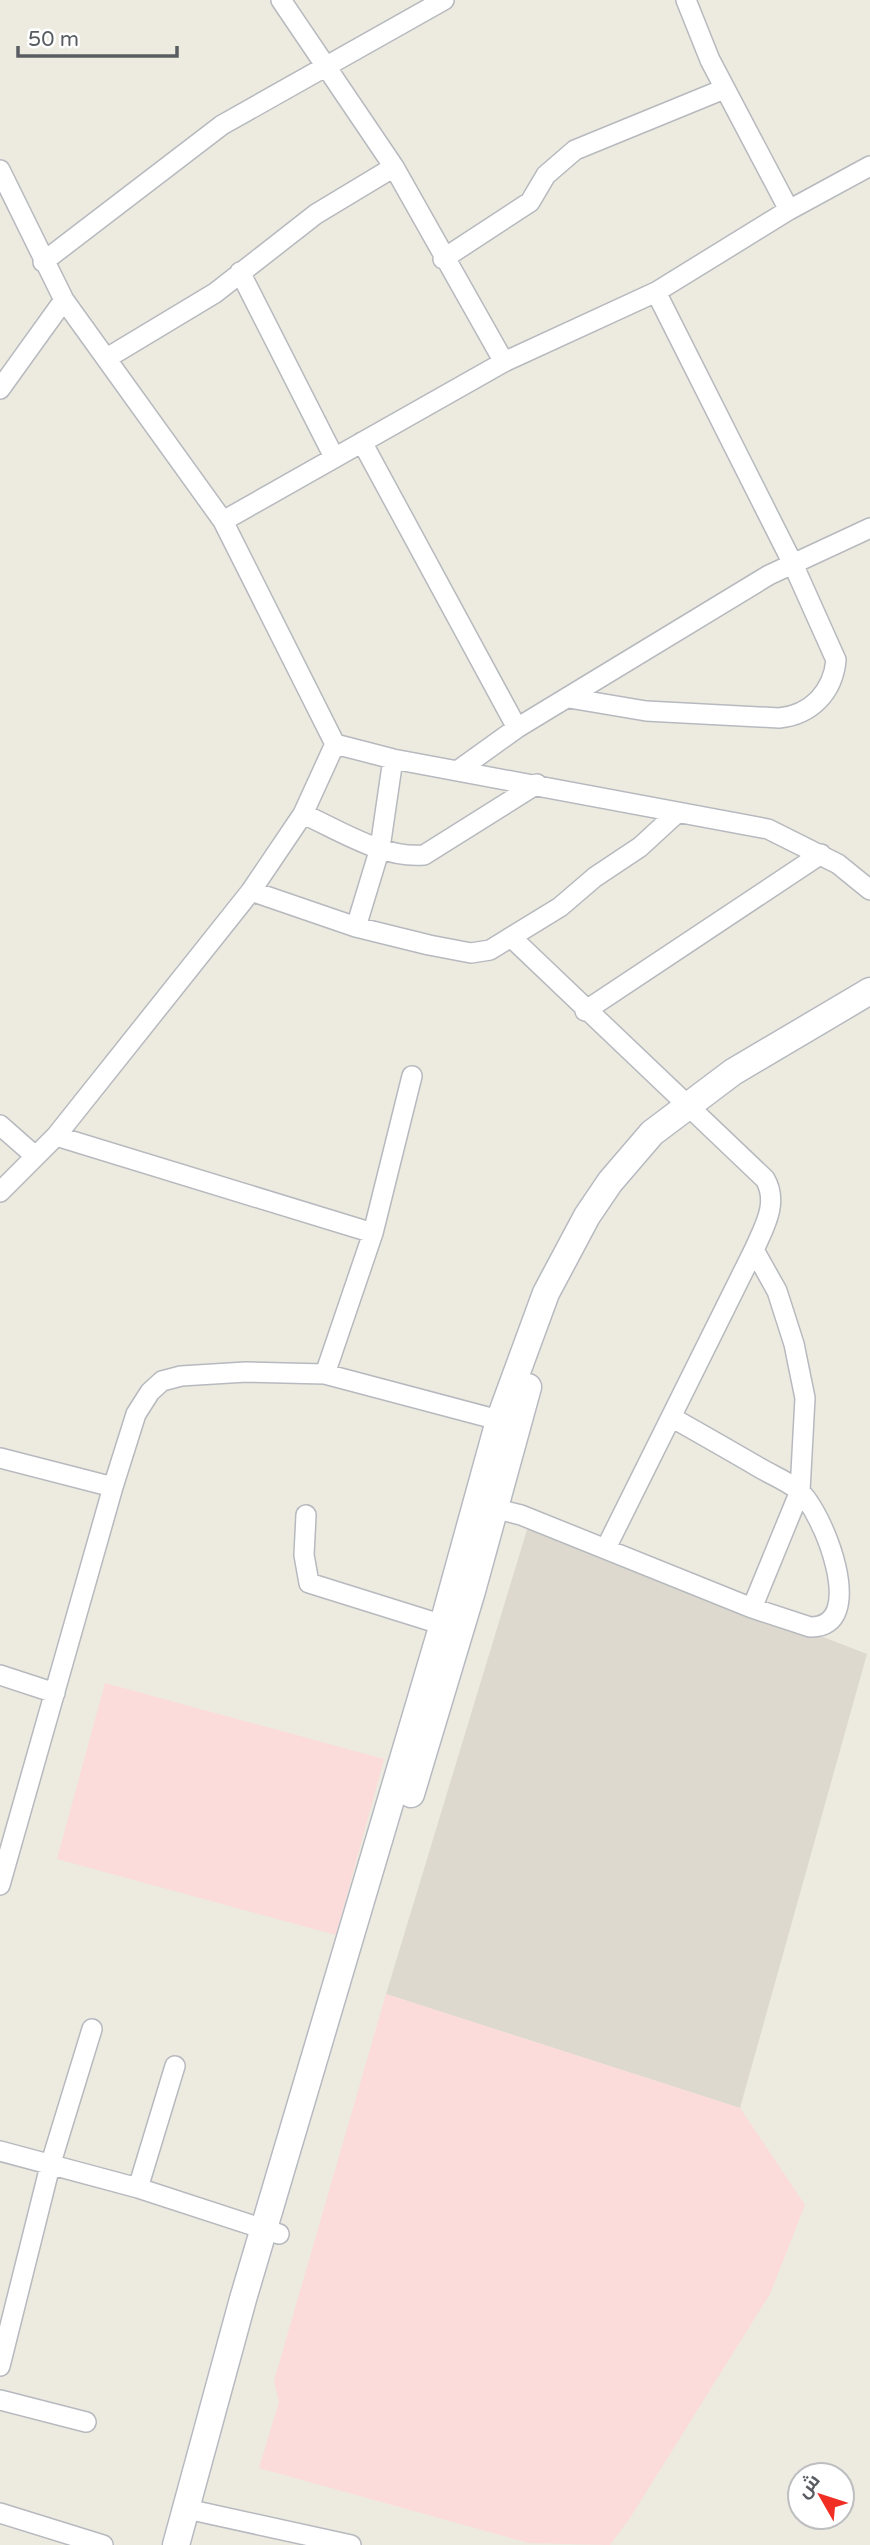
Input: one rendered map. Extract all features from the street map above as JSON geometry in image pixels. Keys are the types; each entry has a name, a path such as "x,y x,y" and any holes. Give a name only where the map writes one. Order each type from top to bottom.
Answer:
{"main road":[{"path":"452,1627 494,1508 522,1352 563,1258 610,1182 641,1144 733,1072 870,991"},
{"path":"194,2545 195,2511 271,2232 289,2150 452,1627 508,1423"},
{"path":"176,2545 195,2511"}],"street":[{"path":"281,0 394,167 504,362"},
{"path":"43,262 222,125 326,69 444,0"},
{"path":"686,0 724,89 789,210"},
{"path":"443,258 530,202 546,175 575,150 724,89"},
{"path":"223,521 504,362 656,292 789,210 870,166"},
{"path":"107,358 215,293 316,214 394,167"},
{"path":"0,170 64,300 223,521 335,744 393,759 460,769 768,829 821,854 870,890"},
{"path":"240,272 334,457"},
{"path":"569,698 646,711 779,718 799,716 827,692 835,678 836,660 793,564 656,292"},
{"path":"0,389 64,300"},
{"path":"362,442 517,729"},
{"path":"460,769 517,729 769,575 870,528"},
{"path":"0,1192 34,1155 56,1136 251,891 303,814 335,744"},
{"path":"356,928 380,848 393,759"},
{"path":"303,814 380,848 411,856 424,855 537,785"},
{"path":"251,891 356,928 471,953 491,950 513,939 640,847 677,813"},
{"path":"585,1011 821,854"},
{"path":"513,939 585,1011 678,1113 765,1179 771,1189 770,1213 754,1250 606,1548"},
{"path":"326,1374 373,1233 412,1076"},
{"path":"0,1125 34,1155"},
{"path":"56,1136 373,1233"},
{"path":"752,1608 800,1491 805,1398 794,1345 777,1291 754,1250"},
{"path":"0,1885 9,1818 55,1693 136,1414 150,1392 162,1381 181,1376 246,1371 326,1374 508,1423"},
{"path":"494,1508 606,1548 752,1608 817,1627 832,1619 844,1600 841,1574 825,1531 800,1491 671,1417"},
{"path":"0,1458 113,1487"},
{"path":"306,1515 304,1555 309,1583 452,1627"},
{"path":"0,1675 55,1693"},
{"path":"0,2366 50,2166 92,2029"},
{"path":"138,2188 175,2066"},
{"path":"0,2151 138,2188 271,2232"},
{"path":"0,2400 86,2422"},
{"path":"195,2511 351,2545"},
{"path":"0,2513 103,2545"}],"shaded area":[{"path":"529,1523 867,1654 740,2108 386,1994"},
{"path":"105,1683 384,1759 336,1935 57,1859"},
{"path":"386,1994 740,2108 805,2205 770,2294 630,2518 610,2545 529,2543 259,2468 279,2402 274,2381"}]}
